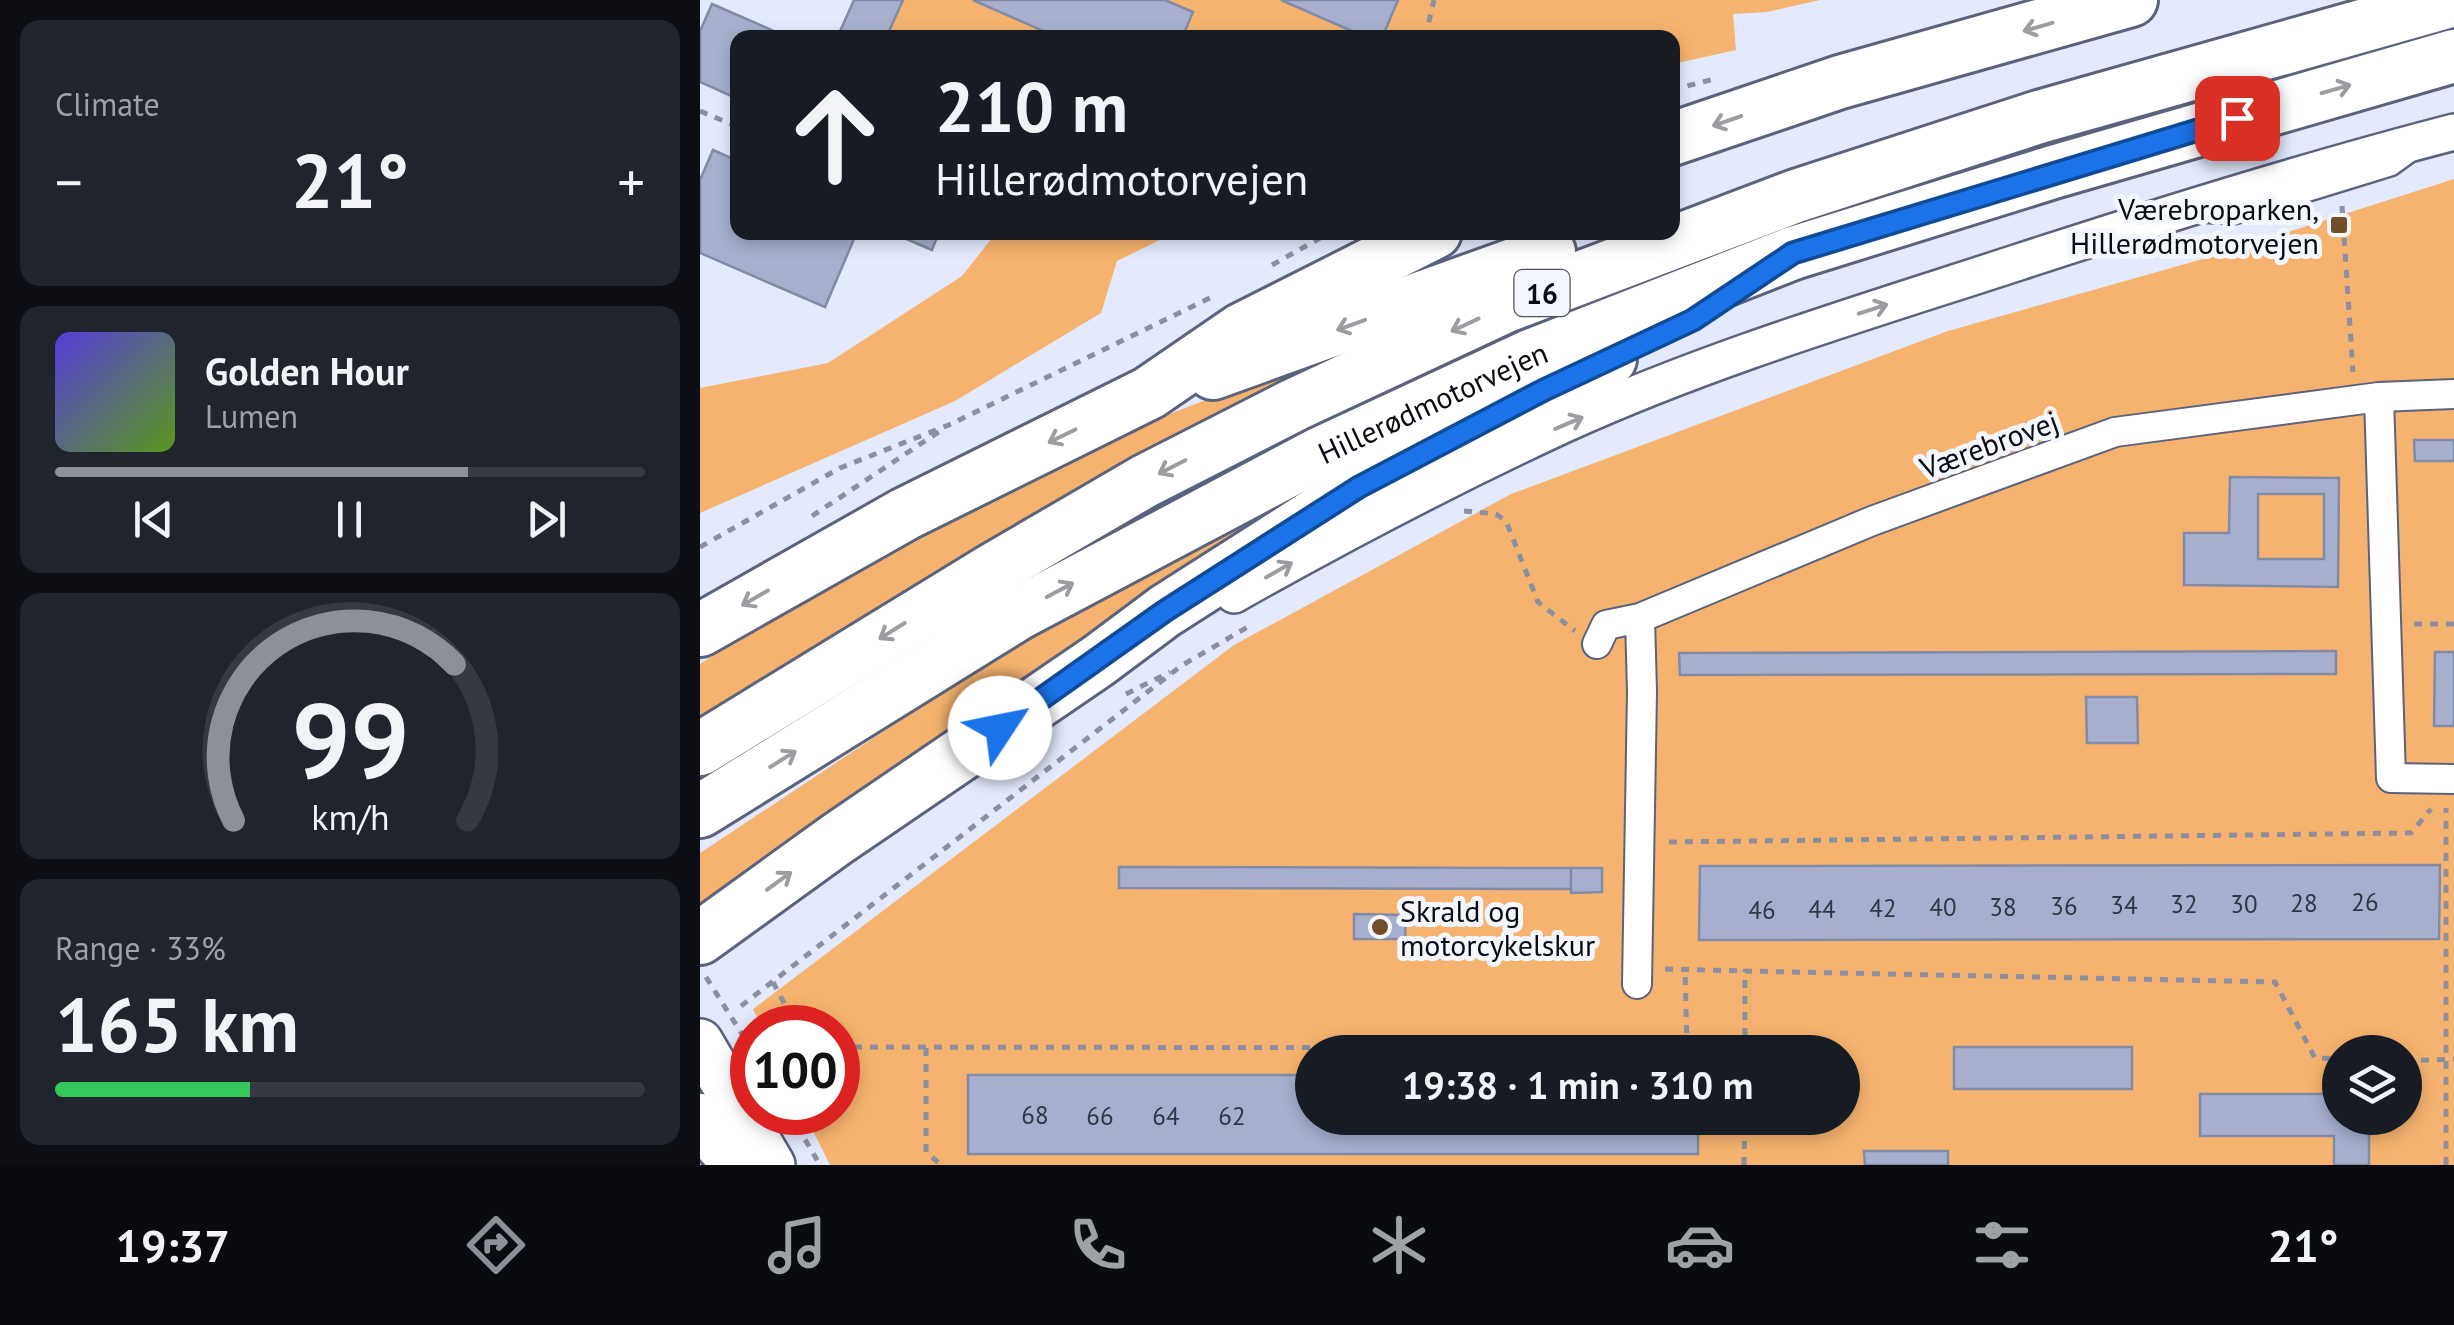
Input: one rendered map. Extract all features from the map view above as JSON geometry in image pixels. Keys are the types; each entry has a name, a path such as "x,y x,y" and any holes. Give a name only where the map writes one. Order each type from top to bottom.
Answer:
{"highway":[{"path":"1680,136 1840,82 2131,0"},
{"name":"Hillerødmotorvejen","path":"700,748 994,568 1145,481 1294,404 1506,306 1796,196 2039,117 2454,0"},
{"name":"Hillerødmotorvejen","path":"700,811 1019,613 1320,453 1530,356 1793,253 2053,172 2454,56"},
{"path":"1680,207 1869,144 2176,79"},
{"path":"700,630 905,514 1149,393 1242,330 1419,240"},
{"path":"1149,393 1251,362 1585,240"},
{"path":"700,938 1165,611 1359,487 1544,390 1693,320 1793,253"},
{"path":"700,1120 727,1150 750,1165"}],"main road":[{"path":"700,1042 772,1165"}],"street":[{"path":"1098,661 1188,622 1362,522 1566,424 1706,368 1846,318 2176,229 2443,135"},
{"name":"Værebrovej","path":"1598,644 1606,625 1640,618 1872,521 2115,432 2367,399 2454,394"},
{"path":"2367,399 2386,624 2391,778 2450,785"},
{"path":"1637,976 1640,618"}],"path":[{"path":"1427,30 1434,0"},
{"path":"700,111 730,124"},
{"path":"2328,210 2342,206 2367,399"},
{"path":"2176,229 2230,241 2248,236"},
{"path":"1263,270 1317,240"},
{"path":"700,546 840,468 951,424 1229,289"},
{"path":"810,518 951,424"},
{"path":"1468,502 1450,509 1496,514 1506,521 1538,602"},
{"path":"741,1005 1181,666 1265,617"},
{"path":"2386,624 2454,624"},
{"path":"2446,1165 2450,785"},
{"path":"1641,842 2411,833 2434,805"},
{"path":"700,969 730,1014"},
{"path":"1637,976 1685,970 2276,982 2315,1058 2322,1058"},
{"path":"860,1046 1686,1048 1685,970"},
{"path":"1745,971 1745,1035"},
{"path":"772,982 785,1005"},
{"path":"926,1048 926,1152 941,1165"},
{"path":"2422,1060 2450,1059"},
{"path":"803,1135 820,1165"},
{"path":"1744,1135 1744,1165"}],"shaded area":[{"path":"903,0 973,0 1043,30 890,30"},
{"path":"1165,0 1281,0 1352,30 1179,30"},
{"path":"1398,0 1820,0 1767,12 1733,14 1736,50 1680,62 1680,30 1385,30"},
{"path":"2454,179 2454,1165 830,1165 815,1135 860,1135 860,1005 758,1005 1234,645 1511,494 1948,331 2210,257"},
{"path":"990,240 1160,240 1117,261 1101,313 955,401 700,513 700,388 828,363 962,276"},
{"path":"1535,273 1166,453 700,716 700,664 909,531 1154,420"},
{"path":"1546,374 700,910 700,853 991,660 1297,483"}],"building":[{"path":"854,0 903,0 890,30 841,30"},
{"path":"973,0 1165,0 1193,12 1185,30 1041,30"},
{"path":"1281,0 1398,0 1385,30 1350,30"},
{"path":"712,4 772,30 730,30 730,95 700,82 700,31"},
{"path":"713,150 730,157 730,240 854,240 825,307 700,253 700,180"},
{"path":"909,240 936,240 932,250"},
{"path":"2414,440 2454,440 2454,461 2415,461"},
{"path":"2230,477 2339,478 2338,587 2184,585 2184,533 2229,533","holes":["2258,494 2324,494 2324,559 2258,559"]},
{"path":"2336,651 2336,674 1680,675 1679,653"},
{"path":"2435,652 2454,652 2454,726 2434,726"},
{"path":"2086,697 2137,697 2138,743 2087,743"},
{"path":"2440,865 2439,939 1699,940 1700,866"},
{"path":"1119,867 1571,868 1571,889 1119,888"},
{"path":"1571,868 1602,868 1602,892 1571,893"},
{"name":"Skrald og motorcykelskur","path":"1354,914 1406,915 1405,939 1354,939"},
{"path":"1954,1047 2132,1047 2132,1089 1954,1089"},
{"path":"968,1075 1295,1075 1295,1135 1698,1135 1698,1154 968,1154"},
{"path":"2200,1094 2322,1094 2322,1135 2369,1135 2369,1165 2334,1165 2334,1136 2200,1136"},
{"path":"1864,1151 1948,1151 1948,1165 1865,1165"}],"place":[{"name":"Værebroparken, Hillerødmotorvejen","path":"2339,225"},
{"name":"Skrald og motorcykelskur","path":"1380,927"}],"route":[{"path":"1000,728 1165,611 1359,487 1544,390 1693,320 1793,253 2237,118"}]}
